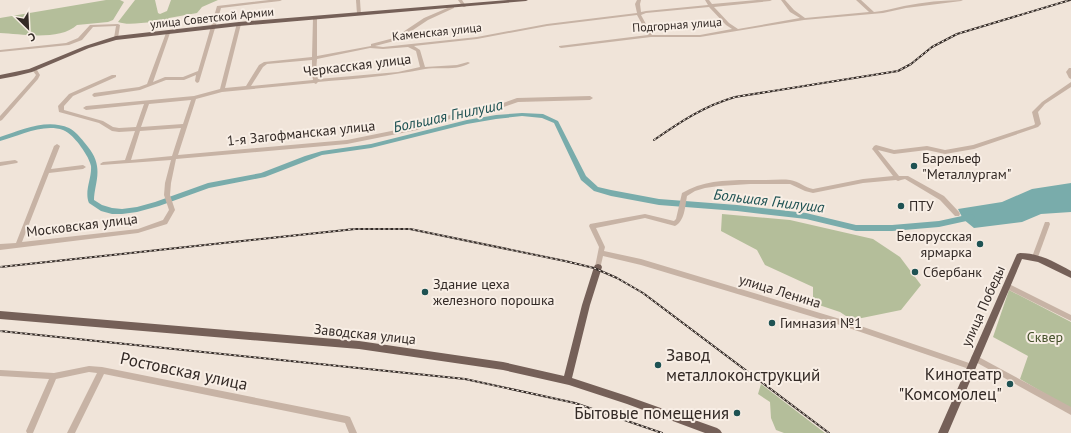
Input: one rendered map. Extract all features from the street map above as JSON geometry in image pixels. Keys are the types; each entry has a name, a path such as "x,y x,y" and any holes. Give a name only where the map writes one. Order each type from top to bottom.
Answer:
{"main road":[{"name":"улица Советской Армии","path":"0,77 35,71 98,43 116,38 239,24 526,0"},
{"name":"улица Победы","path":"945,432 975,358 1020,256 1028,255 1035,257"},
{"path":"1035,257 1071,275"},
{"path":"567,381 586,305 598,267"},
{"name":"Заводская улица","path":"0,315 359,345 503,366 567,381 627,400 717,433"}],"street":[{"path":"197,82 219,7 280,0"},
{"path":"358,0 359,14"},
{"path":"460,0 464,6"},
{"path":"639,0 637,6 639,14 651,36"},
{"path":"707,0 709,5 717,12 724,22 739,30"},
{"name":"Каменская улица","path":"247,88 263,65 314,58 364,48 477,38 562,23 646,12 770,0"},
{"path":"783,0 792,11 804,19"},
{"path":"858,0 873,13"},
{"name":"Подгорная улица","path":"560,47 651,36 700,36 804,19 873,13 937,1 961,0"},
{"path":"364,48 396,39 426,19 452,7"},
{"path":"315,18 314,58 316,82"},
{"path":"0,51 67,44 80,39 89,28 98,24 118,25 116,38"},
{"path":"222,90 239,24"},
{"path":"149,85 168,33"},
{"path":"396,39 418,50 423,69"},
{"name":"Черкасская улица","path":"86,108 194,98 222,90 398,73 457,66 468,62"},
{"path":"1071,69 1068,72 1071,77"},
{"path":"0,119 36,79 38,75 35,71"},
{"path":"94,95 132,90 165,79 184,78 200,72"},
{"path":"114,76 71,95 60,106 61,111 101,122 112,129 185,126"},
{"path":"898,179 876,151 876,147 894,152 927,148 945,152 988,142 1036,126 1038,124 1035,112 1040,105 1051,96 1060,94 1071,84"},
{"path":"174,158 194,98"},
{"name":"1-я Загофманская улица","path":"102,164 347,142 417,128 480,107 498,107 517,100 590,98"},
{"path":"127,162 147,102"},
{"path":"18,245 57,146"},
{"name":"Московская улица","path":"0,247 138,231 165,222 172,210 167,192 174,158"},
{"path":"0,164 16,162"},
{"path":"47,171 83,167"},
{"path":"598,267 602,247 592,226 645,216 675,224 679,220 684,195 691,190 717,184 790,182 798,184 807,190 813,191 863,181 908,178 942,198 958,214"},
{"path":"1035,257 1047,224"},
{"name":"улица Ленина","path":"602,253 642,262 832,319 972,367"},
{"path":"1007,286 1071,318"},
{"path":"975,358 1071,411"},
{"name":"Ростовская улица","path":"0,373 54,376 89,369 102,370 347,420 352,433"},
{"path":"71,433 102,370"},
{"path":"30,431 54,376"}],"green space":[{"path":"106,0 120,0 124,2 113,20 108,22 77,25 70,30 51,35 0,33 0,18"},
{"path":"135,0 155,0 158,13 160,14 167,11 171,0 218,0 202,7 197,13 169,18 165,24 153,22 129,24 118,22"},
{"path":"722,214 790,220 873,239 900,257 921,285 901,310 852,320 840,312 813,303 813,287 765,265 757,250 721,231"},
{"name":"Сквер","path":"1009,290 1071,322 1071,409 1020,379 1028,356 993,337"},
{"path":"761,384 825,433 784,433 776,430 771,418 770,402 758,394"}],"water":[{"path":"1071,183 1071,212 1041,214 1022,222 974,228 963,219 958,209 1002,202 1032,189"}],"waterway":[{"name":"Большая Гнилуша","path":"0,139 41,127 50,126 66,129 84,146 93,162 94,172 91,201 99,207 122,212 156,205 208,186 262,175 322,153 371,146 467,122 522,114 543,116 556,122 583,178 596,189 611,193 659,202 737,208 806,216 856,228 892,228 939,224 971,217"}],"railway":[{"path":"654,140 693,115 713,105 735,97 898,71 911,64 932,47 957,34 1070,0"},
{"path":"0,267 355,229 410,229 565,261 594,268 617,278 643,293 829,433"},
{"path":"0,331 465,379 575,403 662,433"}],"place":[{"name":"Барельеф \"Металлургам\"","path":"914,166"},
{"name":"ПТУ","path":"901,206"},
{"name":"Белорусская ярмарка","path":"980,244"},
{"name":"Сбербанк","path":"915,272"},
{"name":"Здание цеха железного порошка","path":"425,292"},
{"name":"Гимназия №1","path":"772,323"},
{"name":"Завод металлоконструкций","path":"658,365"},
{"name":"Кинотеатр \"Комсомолец\"","path":"1010,384"},
{"name":"Бытовые помещения","path":"737,413"}]}
